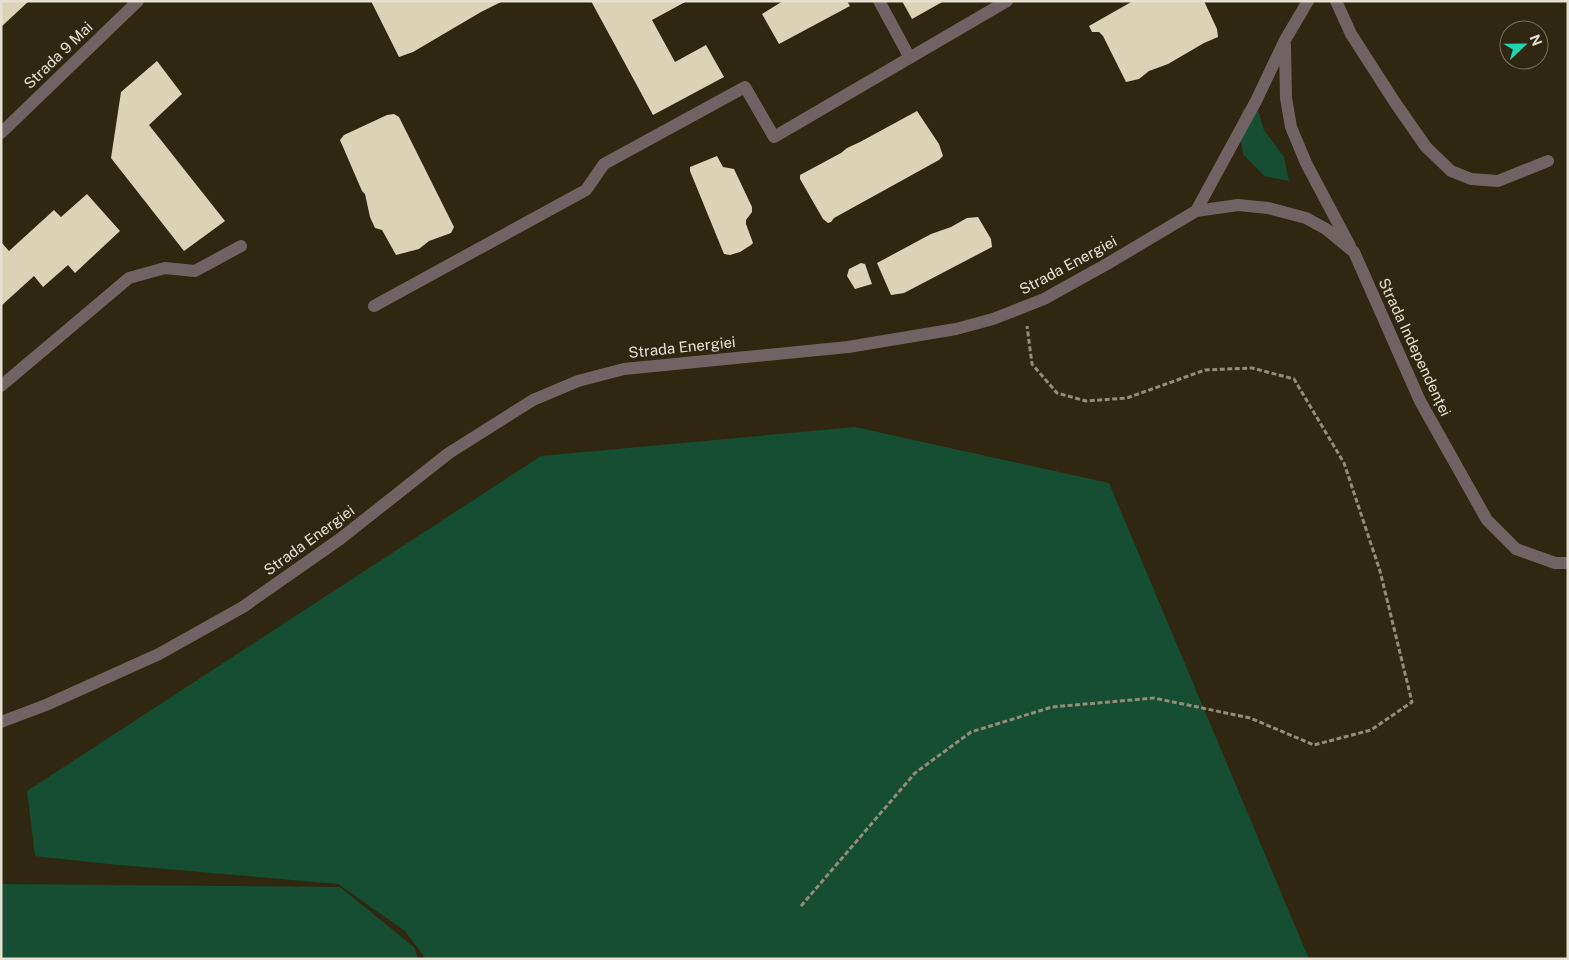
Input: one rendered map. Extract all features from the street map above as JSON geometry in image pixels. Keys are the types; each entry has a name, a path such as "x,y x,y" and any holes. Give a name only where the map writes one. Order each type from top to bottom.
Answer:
{"street":[{"name":"Strada 9 Mai","path":"1,133 138,1"},
{"path":"879,1 910,58"},
{"path":"374,306 586,190 604,164 745,87 774,137 1007,1"},
{"path":"1196,211 1256,102 1285,40 1308,1"},
{"path":"1336,1 1351,34 1394,101 1426,147 1451,171 1471,179 1498,181 1548,161"},
{"path":"1285,40 1286,98 1290,127 1306,163 1354,252"},
{"name":"Strada Independenței","path":"1196,211 1238,205 1268,208 1297,215 1326,229 1354,252 1420,401 1487,520 1516,549 1555,563 1568,563"},
{"name":"Strada Energiei","path":"1,722 46,705 159,654 243,607 340,539 449,453 533,400 569,385 624,369 848,347 956,329 994,319 1044,299 1196,211"},
{"path":"1,386 129,278 165,268 195,271 241,246"}],"path":[{"path":"801,906 915,774 971,732 1052,707 1154,698 1250,718 1314,745 1372,730 1412,702 1380,570 1344,463 1294,379 1252,368 1205,370 1127,398 1086,400 1057,394 1032,364 1027,326 1028,306"}],"green space":[{"path":"1257,107 1264,130 1284,157 1289,181 1264,176 1243,154 1239,126 1243,109"},
{"path":"855,427 1109,483 1309,959 426,959 405,931 338,884 35,856 27,791 541,456"},
{"path":"1,884 340,887 414,947 418,959 1,959"}],"building":[{"path":"1,1 29,1 1,27"},
{"path":"371,1 503,1 413,52 399,57"},
{"path":"591,1 687,1 652,20 675,62 706,45 724,77 653,115"},
{"path":"783,1 847,1 850,6 779,44 762,14"},
{"path":"902,1 944,1 912,19"},
{"path":"1133,1 1204,1 1217,29 1218,37 1168,64 1149,71 1139,79 1126,82 1103,36 1099,32 1092,32 1089,26"},
{"path":"157,61 182,94 149,125 225,221 184,251 111,158 121,92"},
{"path":"917,111 939,144 943,156 834,218 831,222 828,223 823,219 800,179 800,175"},
{"path":"394,114 399,117 454,227 451,233 429,241 419,249 396,255 382,230 375,228 370,217 365,194 340,140 344,135 387,115"},
{"path":"717,156 723,167 734,169 752,207 752,212 746,220 746,224 753,243 740,252 730,255 724,254 690,171 690,167"},
{"path":"87,194 120,231 75,273 68,265 43,287 34,276 1,306 1,242 9,251 54,210 61,217"},
{"path":"978,217 991,239 992,247 904,293 891,295 877,263 931,234 951,227 967,218"},
{"path":"861,263 865,264 872,284 855,289 847,276 849,269"}]}
